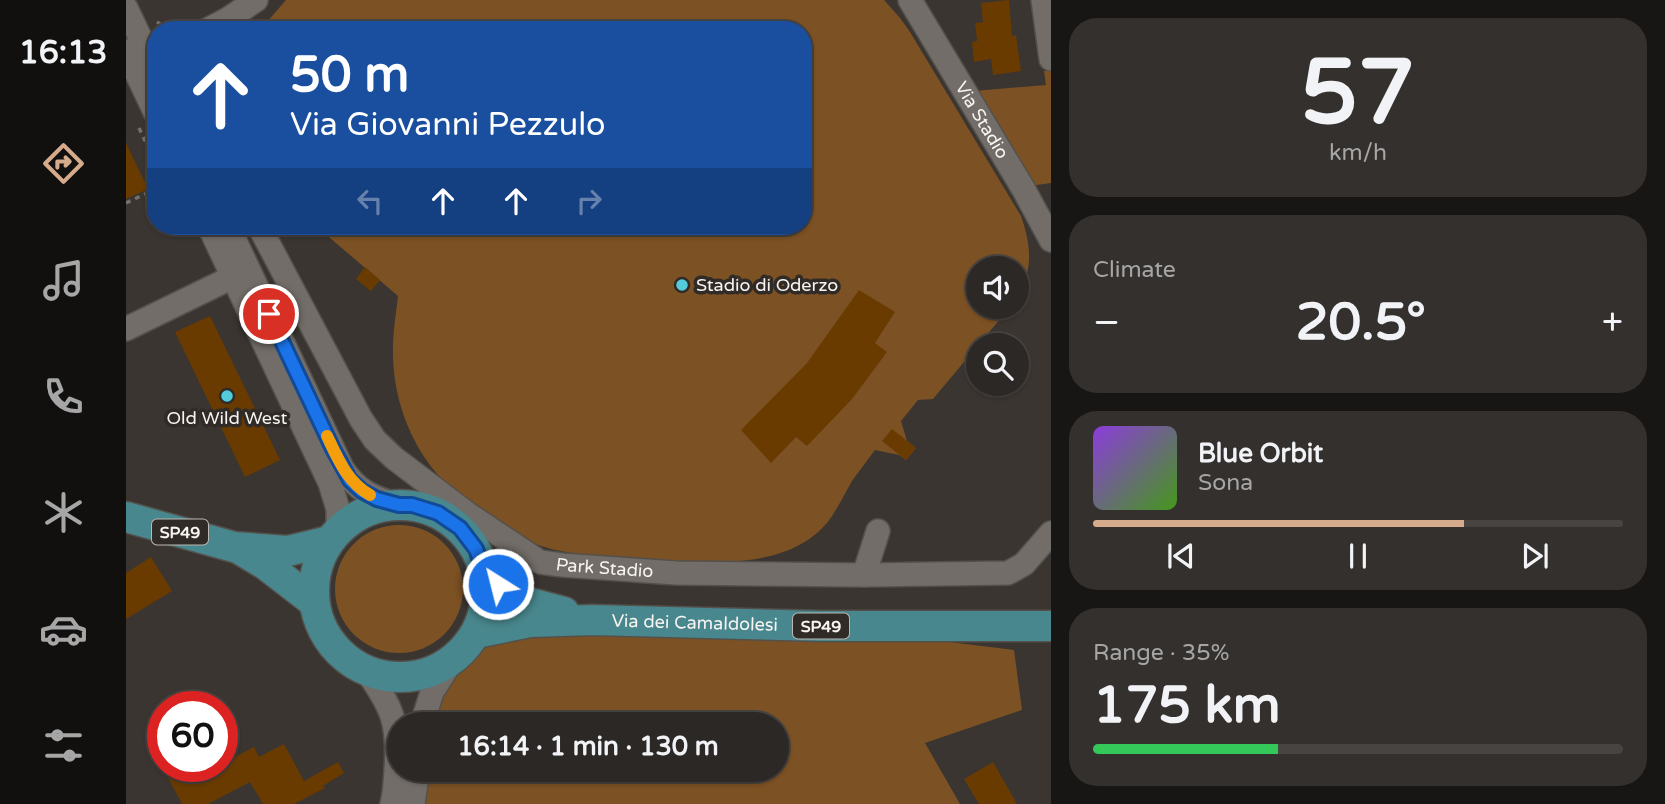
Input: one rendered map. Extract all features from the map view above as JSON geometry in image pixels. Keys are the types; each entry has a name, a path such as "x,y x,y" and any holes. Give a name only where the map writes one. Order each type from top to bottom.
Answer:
{"main road":[{"name":"SP49","path":"399,505 412,505 438,513 460,528 476,549 485,574 483,614 476,633 466,647 433,671 410,677 387,676 365,670 346,658 331,642 320,624 314,602 314,581 319,560 334,536 361,513 399,505"},
{"name":"SP49","path":"126,516 234,547 288,551 334,536"},
{"name":"SP49","path":"234,547 266,565 314,602"},
{"name":"Via dei Camaldolesi","path":"485,574 512,594 530,603 592,620"},
{"name":"Via dei Camaldolesi","path":"476,633 530,622 592,620 821,626 1051,626"}],"street":[{"name":"Via Stadio","path":"909,0 1024,190 1051,240"},
{"path":"1043,0 1051,59"},
{"path":"224,21 254,2"},
{"path":"244,21 254,2"},
{"path":"126,8 147,48"},
{"path":"126,51 147,95"},
{"path":"215,235 240,273 350,480 377,499 399,505"},
{"path":"230,235 240,273 330,483 338,509 334,536"},
{"name":"Park Stadio","path":"265,235 361,419 375,440 394,458 468,514 540,562 676,573 1008,573 1024,564 1051,533"},
{"path":"126,329 240,273"},
{"path":"864,575 878,531"},
{"path":"426,712 432,692 453,659"},
{"path":"365,670 383,694 394,718 398,745 392,804"},
{"path":"413,804 416,782"}],"path":[{"path":"126,203 147,193"}],"shaded area":[{"name":"Stadio di Oderzo","path":"286,0 884,0 910,32 1021,216 1029,256 966,256 966,319 1000,319 988,333 966,333 966,360 933,399 918,400 901,421 907,441 916,448 906,460 899,455 875,450 852,481 827,523 809,539 789,550 766,557 717,562 587,555 527,541 457,493 426,459 407,425 396,387 393,349 398,296 327,235 812,235 812,21 268,21"},
{"path":"1051,70 1051,183 1030,186 974,91 1046,85 1044,71"},
{"path":"399,525 423,530 444,544 458,565 463,589 458,613 444,634 423,648 399,653 375,648 354,634 340,613 335,589 340,565 354,544 375,530"},
{"path":"821,626 1014,650 1022,710 925,743 960,804 413,804 416,782 789,782 789,712 428,712 453,659 476,633"}],"building":[{"path":"1009,0 1012,36 1016,35 1021,71 993,75 991,59 974,62 972,42 977,41 975,23 983,22 981,3"},
{"path":"126,143 147,189 126,199"},
{"path":"365,267 380,280 371,291 356,279"},
{"path":"859,290 895,312 875,343 887,352 852,399 807,446 796,437 771,463 741,430 807,363"},
{"name":"Old Wild West","path":"210,316 280,460 245,477 175,332"},
{"path":"892,429 916,448 906,460 882,441"},
{"path":"151,557 172,591 126,619 126,573"},
{"path":"284,744 304,781 338,762 344,773 323,786 325,788 294,804 263,804 250,782 208,804 182,804 170,782 238,782 238,756 254,747 259,757"},
{"path":"993,762 1017,804 979,804 964,779"}],"slow traffic":[{"path":"327,436 350,480 370,495"}],"place":[{"name":"Stadio di Oderzo","path":"682,285"},
{"name":"Old Wild West","path":"227,396"}],"route":[{"path":"269,314 350,480 377,499 438,513 460,528 476,549 485,574 498,584"}]}
